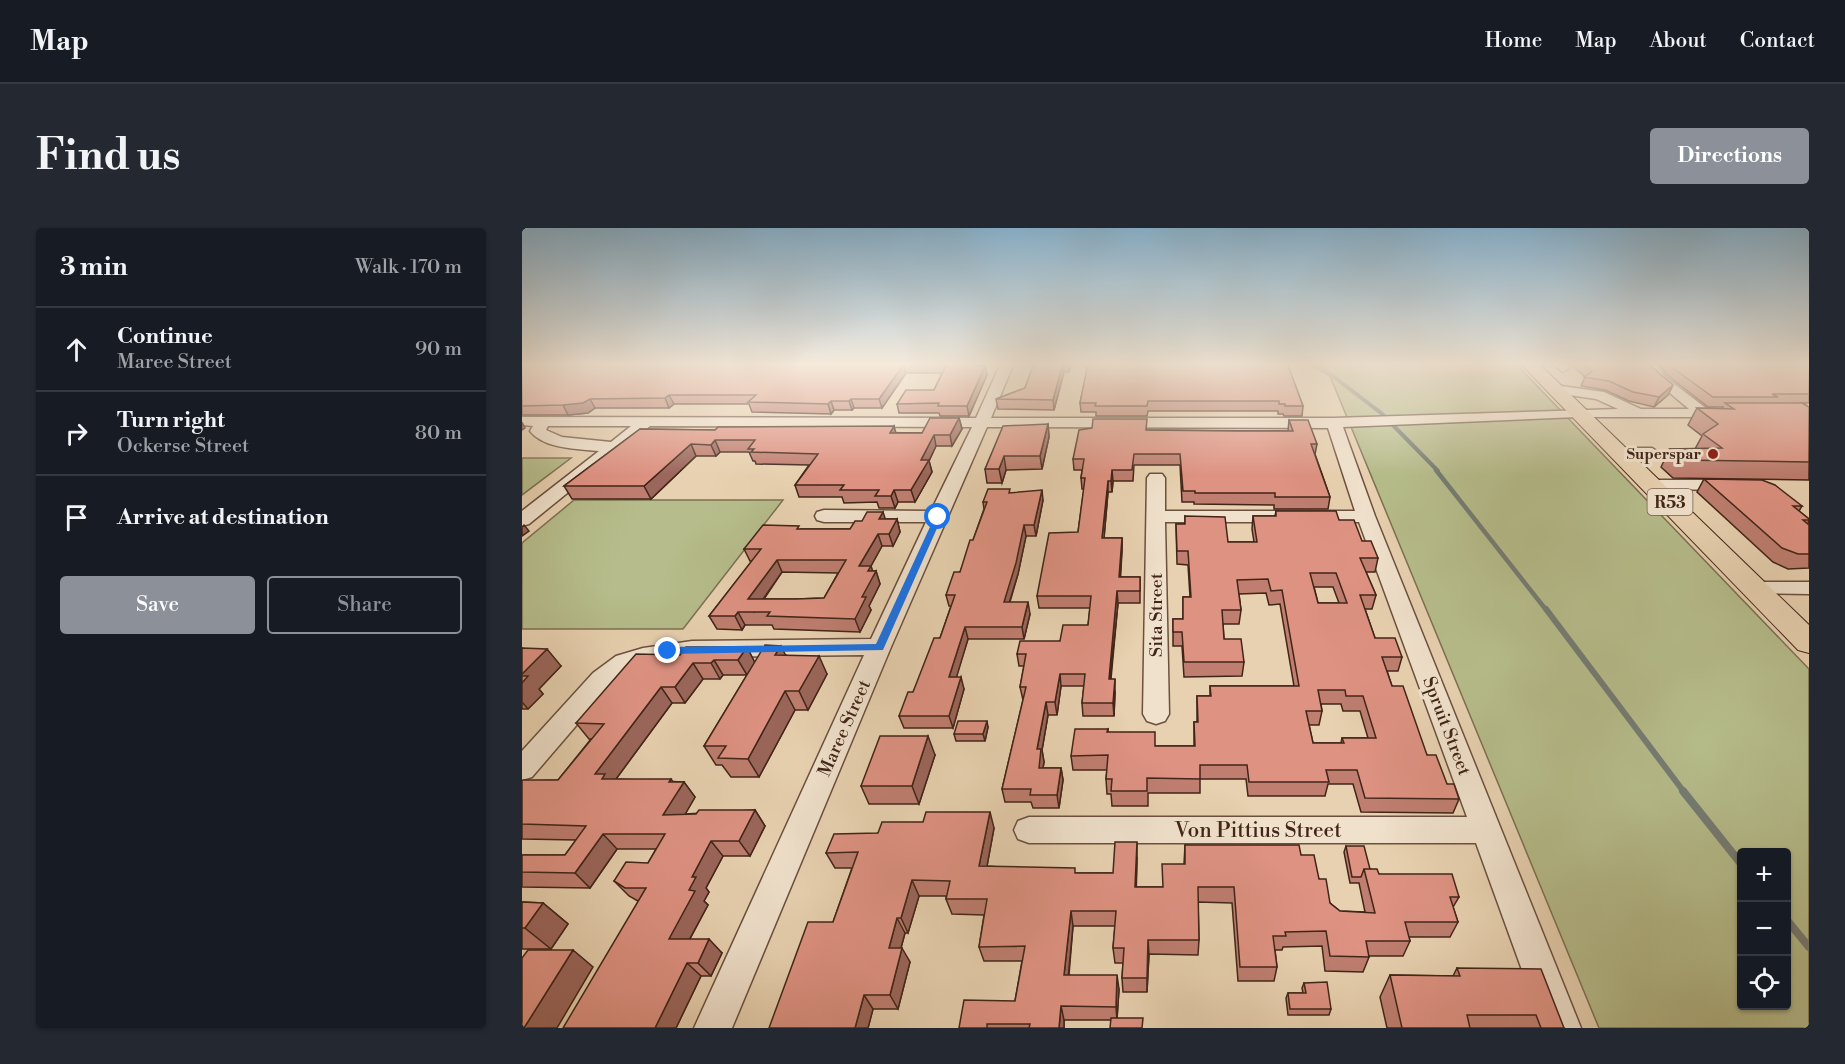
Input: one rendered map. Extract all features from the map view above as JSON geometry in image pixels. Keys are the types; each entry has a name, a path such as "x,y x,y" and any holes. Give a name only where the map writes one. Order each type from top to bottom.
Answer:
{"main road":[{"name":"R53","path":"1572,400 1578,413 1653,485 1809,643"}],"street":[{"name":"Maree Street","path":"713,1028 879,647 991,400"},
{"path":"1615,400 1638,413"},
{"path":"1687,400 1704,413"},
{"path":"522,421 1334,423 1578,413 1739,413"},
{"path":"1654,413 1672,427"},
{"path":"543,421 538,431 544,436 587,445 615,447"},
{"path":"522,520 647,421"},
{"name":"Spruit Street","path":"1334,423 1366,516 1562,1028"},
{"path":"1620,453 1652,453"},
{"name":"Sita Street","path":"1156,478 1156,714"},
{"path":"1653,485 1751,485"},
{"path":"824,516 938,517"},
{"path":"1156,517 1366,516"},
{"path":"1753,588 1809,588"},
{"path":"522,769 602,679 624,662 643,656 692,649 879,647"},
{"name":"Von Pittius Street","path":"1029,830 1488,830"}],"green space":[{"path":"1340,400 1551,400 1809,669 1809,1028 1599,1028"},
{"path":"522,458 571,458 522,495"},
{"path":"574,500 783,500 683,629 522,629 522,543"}],"building":[{"path":"522,400 588,400 563,405 522,406"},
{"path":"850,400 831,401 828,404 748,402"},
{"path":"899,400 970,400 967,406 938,406 939,403 897,404"},
{"path":"1081,400 1301,400 1303,406 1285,406 1285,404 1279,404 1279,401 1148,401 1147,406 1095,406 1096,403 1080,403"},
{"path":"1725,403 1802,403 1809,407 1809,462 1683,460 1670,449 1722,448 1703,434 1718,424 1697,408 1734,409"},
{"path":"930,418 959,418 950,435 934,435 921,460 929,460 911,490 894,490 891,496 875,496 879,490 840,490 844,485 795,485 818,454 751,452 754,449 748,449 755,440 715,440 711,445 691,444 644,486 564,486 640,429 715,430 718,427 894,426 890,433 922,433"},
{"path":"1093,419 1147,419 1146,430 1235,431 1293,431 1289,420 1308,420 1317,444 1311,444 1330,497 1275,497 1275,493 1183,491 1180,454 1134,454 1132,470 1112,470 1111,481 1108,481 1102,538 1122,538 1119,577 1140,577 1140,591 1117,591 1109,679 1115,679 1113,703 1082,703 1085,674 1060,674 1055,702 1046,702 1037,749 1041,749 1039,768 1061,768 1057,795 1030,795 1031,789 1002,789 1026,687 1020,687 1026,654 1017,654 1020,641 1060,641 1063,625 1088,625 1091,596 1037,596 1049,533 1078,532 1085,478 1081,478 1084,459 1073,459 1079,430 1092,428"},
{"path":"1048,424 1040,456 1004,456 999,469 985,469 1003,426"},
{"path":"1704,479 1762,480 1775,485 1802,506 1793,506 1809,519 1803,520 1809,525 1809,554 1798,554 1782,548"},
{"path":"988,489 1010,489 1009,493 1042,490 1034,525 1024,525 1016,563 1004,602 1028,602 1022,627 965,627 949,677 961,677 949,716 899,716 908,692 913,692 934,638 940,638 955,595 946,595 954,572 960,572 970,540 973,540 987,502 983,502"},
{"path":"1276,511 1336,511 1339,520 1354,520 1362,541 1371,541 1378,558 1360,558 1376,595 1360,595 1375,638 1395,638 1402,657 1382,657 1392,686 1403,686 1427,755 1436,755 1447,784 1454,784 1459,799 1365,798 1357,770 1326,770 1329,782 1249,782 1247,765 1200,765 1200,779 1147,778 1147,791 1111,791 1112,779 1106,779 1108,755 1071,756 1075,729 1155,732 1155,746 1195,746 1194,722 1198,722 1197,696 1211,696 1210,686 1299,686 1282,590 1271,591 1268,579 1237,580 1241,610 1222,610 1224,639 1241,639 1244,662 1184,662 1182,632 1173,632 1173,619 1183,619 1183,597 1191,597 1188,551 1177,551 1176,524 1185,524 1185,516 1225,517 1228,542 1257,542 1253,516 1276,516","holes":["1310,573 1336,573 1347,603 1318,603","1318,690 1345,690 1346,696 1363,696 1376,738 1342,738 1344,743 1313,743 1306,711 1322,711"]},
{"path":"867,512 883,512 879,519 897,519 889,534 878,534 859,566 871,566 868,571 876,571 862,597 866,597 855,619 767,616 770,612 738,612 735,616 709,616 761,549 744,549 763,525 799,526 797,529 850,529 855,521 862,521","holes":["777,560 846,560 824,598 748,599"]},
{"path":"765,645 781,646 775,655 819,656 799,691 785,691 748,759 718,758 726,746 704,746"},
{"path":"686,647 747,647 738,660 693,663 675,687 661,687 595,774 605,774 602,779 671,779 669,782 684,782 663,815 696,814 699,810 755,810 739,841 711,841 692,877 696,877 689,890 695,891 669,939 709,939 698,963 687,963 655,1028 563,1028 646,888 625,888 614,881 626,862 648,863 665,834 603,834 575,873 522,872 522,855 565,855 586,826 522,824 522,781 558,780 604,724 576,723 636,654 680,655"},
{"path":"522,648 547,649 522,674"},
{"path":"958,721 987,721 983,734 954,734"},
{"path":"880,736 928,736 912,786 861,786"},
{"path":"926,812 990,812 979,866 1075,868 1075,873 1113,873 1115,842 1137,842 1135,887 1163,887 1162,864 1185,864 1185,845 1299,845 1301,855 1314,855 1319,879 1326,879 1330,903 1340,911 1375,913 1364,869 1377,869 1379,874 1452,874 1459,897 1450,897 1458,922 1405,922 1410,941 1366,941 1369,957 1330,956 1326,931 1285,932 1286,936 1273,936 1277,967 1240,967 1234,887 1198,887 1199,940 1148,940 1147,978 1122,978 1124,948 1113,948 1116,911 1071,911 1064,975 1117,975 1116,1007 1061,1006 1059,1028 1029,1028 1030,1024 987,1024 987,1028 959,1028 964,1000 1015,1001 1025,946 979,947 987,899 946,899 950,881 912,880 901,918 897,918 889,948 902,948 890,995 864,995 855,1028 769,1028 808,922 833,922 858,852 826,853 834,834 878,833 882,822 923,822"},
{"path":"1346,846 1364,846 1370,869 1364,869 1361,877 1352,877"},
{"path":"522,902 543,903 525,928 522,928"},
{"path":"528,950 573,950 522,1028 522,958"},
{"path":"1457,968 1541,969 1564,1028 1541,1028 1536,1015 1467,1015 1470,1028 1402,1028 1390,975 1460,976"},
{"path":"1327,982 1331,1009 1290,1009 1288,993 1306,993 1304,983"},
{"path":"1111,1018 1143,1018 1142,1028 1110,1028"}],"waterway":[{"path":"1365,400 1381,413 1438,471"},
{"path":"1436,470 1547,611"},
{"path":"1546,609 1684,792"},
{"path":"1683,791 1737,859"},
{"path":"1791,925 1809,947"}],"place":[{"name":"Superspar","path":"1713,454"}],"route":[{"path":"668,651 879,647 938,517"}]}
